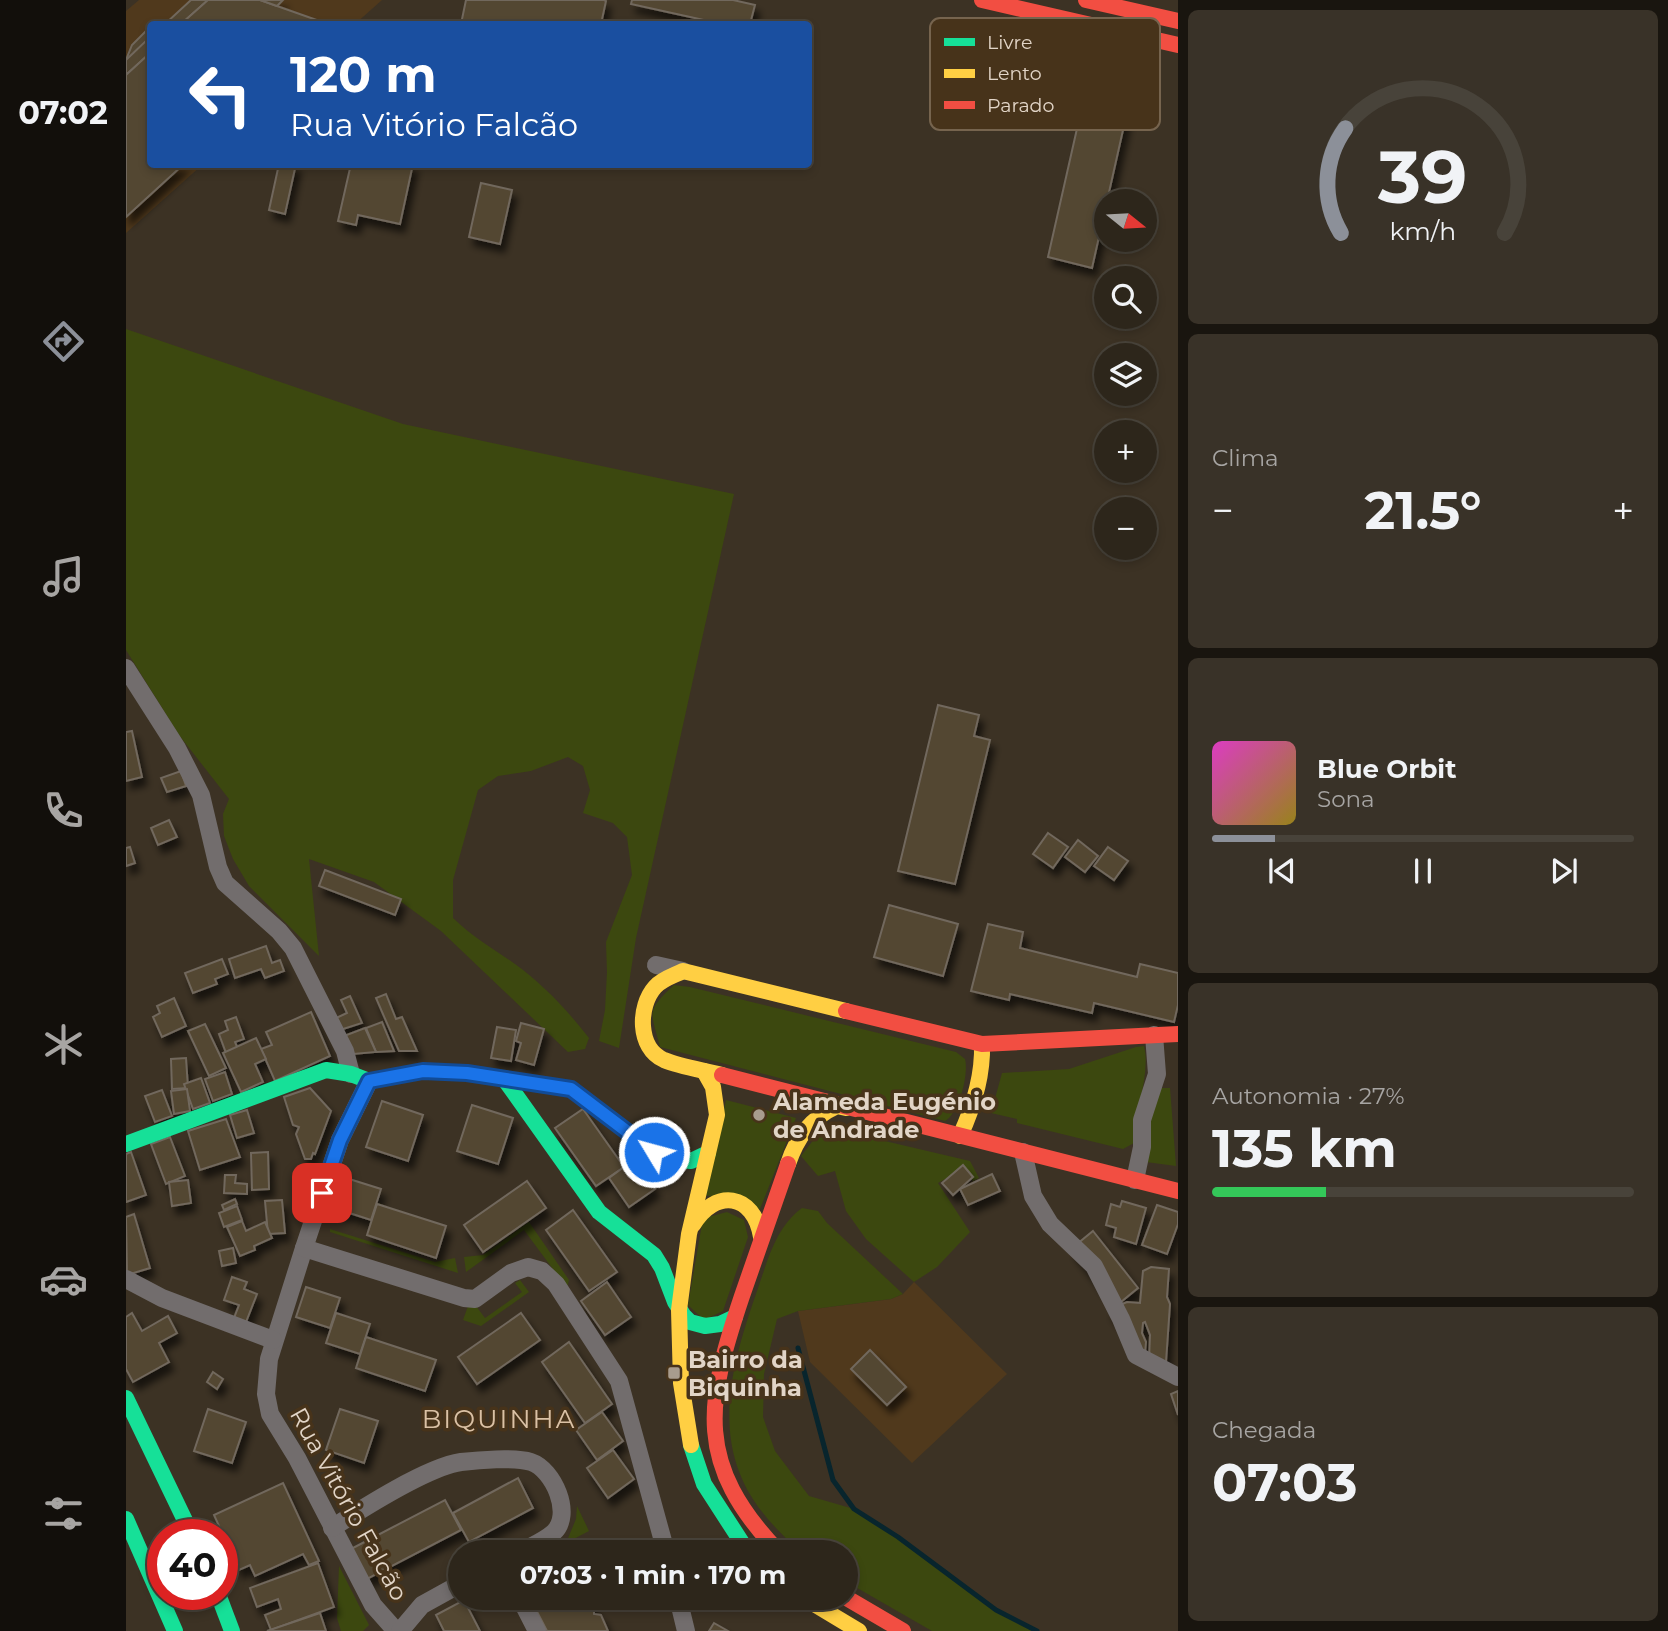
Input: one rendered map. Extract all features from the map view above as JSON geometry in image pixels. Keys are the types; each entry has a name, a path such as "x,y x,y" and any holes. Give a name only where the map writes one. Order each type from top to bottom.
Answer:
{"street":[{"path":"982,0 1060,18"},
{"path":"1086,0 1178,21"},
{"path":"1160,41 1178,45"},
{"path":"126,668 177,748 201,795 218,867 225,883 279,931 293,948 345,1051 351,1074"},
{"path":"656,965 982,1044 1178,1034"},
{"path":"662,1059 644,1037 643,1014 650,993 659,983 684,971"},
{"path":"1135,1180 1142,1147 1142,1120 1157,1074 1154,1035"},
{"path":"960,1136 968,1119 983,1058 982,1044"},
{"path":"635,1051 847,1108 1178,1191"},
{"path":"126,1143 326,1070 351,1074 369,1081 423,1071 467,1073 571,1089 664,1159 691,1161 708,1153"},
{"path":"704,1071 713,1087 717,1105 689,1234 679,1310 681,1383 691,1445 704,1484 740,1540"},
{"path":"505,1080 599,1212 643,1244 656,1257 665,1272 679,1310 694,1323 708,1328 719,1326 735,1317"},
{"name":"Rua Vitório Falcão","path":"369,1081 340,1140 273,1340 266,1380 270,1414 297,1458 373,1605 398,1631"},
{"path":"769,1540 743,1509 729,1481 715,1436 713,1416 718,1379 735,1317 793,1148 802,1131 827,1110 837,1106 847,1108"},
{"path":"1023,1152 1032,1196 1050,1224 1094,1266 1136,1355 1178,1377"},
{"path":"689,1234 697,1215 704,1208 715,1201 729,1200 754,1211 760,1221 761,1237"},
{"path":"304,1248 464,1298 475,1299 511,1273 528,1266 542,1271 556,1284 619,1381 663,1540"},
{"path":"126,1279 162,1298 273,1340"},
{"path":"126,1398 184,1519"},
{"path":"332,1528 440,1467 462,1462 523,1460 540,1467 562,1501 559,1525 554,1533 542,1540"},
{"path":"126,1519 176,1631"},
{"path":"398,1631 422,1605 448,1591"},
{"path":"858,1605 903,1631"},
{"path":"224,1610 232,1631"},
{"path":"526,1610 537,1631"},
{"path":"681,1610 686,1631"},
{"path":"824,1610 859,1631"}],"shaded area":[{"path":"139,0 382,0 358,21 147,21 147,168 199,168 126,233 126,11"},
{"path":"914,1282 1007,1374 912,1463 810,1362 798,1311 891,1299 903,1294"}],"green space":[{"path":"126,329 403,424 734,494 636,938 619,1048 599,1041 605,1010 606,942 632,875 627,837 613,823 583,813 590,790 583,766 568,757 531,771 498,776 478,790 453,880 453,918 555,998 589,1038 585,1049 568,1052 441,931 374,882 309,859 319,956 249,886 233,859 224,836 223,814 229,799 179,735 126,650"},
{"path":"674,985 956,1052 965,1059 966,1066 959,1102 945,1121 660,1047 654,1026 654,1007"},
{"path":"1144,1046 1144,1081 1134,1143 1123,1149 1017,1123 1017,1119 991,1113 1002,1073 1069,1069"},
{"path":"1159,1088 1170,1088 1176,1166 1146,1162 1146,1123"},
{"path":"726,1100 796,1118 760,1209 705,1195"},
{"path":"838,1130 970,1161 979,1178 973,1181 965,1168 938,1183 970,1232 937,1267 914,1282 866,1239 846,1211 835,1171 818,1176 801,1156 815,1138"},
{"path":"802,1208 818,1211 827,1223 903,1294 891,1299 798,1311 777,1319 764,1374 763,1417 775,1451 809,1496 854,1509 898,1537 996,1610 1032,1628 1031,1631 932,1631 858,1588 858,1540 788,1540 767,1518 746,1487 735,1460 730,1432 733,1376 739,1348 769,1256 785,1225"},
{"path":"727,1212 744,1220 748,1237 723,1311 704,1320 688,1305 702,1224 708,1217"},
{"path":"529,1222 569,1280 567,1288 524,1230 466,1272 464,1257 483,1255"},
{"path":"330,1229 435,1262 455,1258 458,1273 330,1232"},
{"path":"520,1280 529,1292 481,1326 463,1320 468,1306 476,1306 485,1318 522,1292 515,1283"},
{"path":"577,1506 589,1531 567,1540 576,1519"},
{"path":"339,1566 369,1625 363,1631 341,1631 337,1618"}],"building":[{"path":"191,0 208,0 184,21 168,21"},
{"path":"208,0 260,0 320,21 184,21"},
{"path":"260,0 283,0 277,6"},
{"path":"466,0 606,1 602,21 462,21"},
{"path":"632,0 733,0 755,5 751,21 708,21 631,4"},
{"path":"147,30 147,56 135,67 129,65 126,60 132,45"},
{"path":"147,40 147,56 126,75 126,60"},
{"path":"147,56 147,168 180,168 126,217 126,75"},
{"path":"1077,130 1123,130 1110,189 1094,189 1096,252 1092,268 1048,257"},
{"path":"278,168 295,168 285,214 269,210"},
{"path":"350,168 412,168 400,224 358,215 356,225 338,221"},
{"path":"481,183 512,190 500,244 469,237"},
{"path":"938,705 979,715 974,736 990,740 955,884 898,871"},
{"path":"132,731 142,777 126,781 126,732"},
{"path":"181,771 186,786 167,792 161,778"},
{"path":"169,820 177,837 158,845 151,828"},
{"path":"1048,833 1068,847 1053,868 1033,854"},
{"path":"1078,840 1098,856 1085,872 1065,857"},
{"path":"130,847 135,863 126,866 126,848"},
{"path":"1108,847 1128,861 1114,880 1094,866"},
{"path":"325,870 401,899 395,915 319,886"},
{"path":"889,905 958,924 943,976 874,957"},
{"path":"988,924 1023,932 1020,948 1137,977 1140,964 1178,973 1178,1005 1174,1022 1094,1003 1092,1013 1010,994 1009,1000 971,991"},
{"path":"266,946 272,963 280,960 284,971 265,978 261,969 235,978 229,959"},
{"path":"222,959 228,974 215,979 217,984 193,993 185,973"},
{"path":"386,994 396,1019 402,1017 417,1051 399,1051 376,998"},
{"path":"350,996 362,1023 340,1030 334,1019 347,1013 341,1000"},
{"path":"174,998 186,1026 162,1037 153,1017 160,1013 157,1006"},
{"path":"311,1012 330,1056 275,1081 261,1049 272,1045 266,1032"},
{"path":"236,1017 244,1039 235,1042 238,1049 226,1053 219,1034 228,1030 225,1021"},
{"path":"382,1022 394,1051 376,1052 366,1028"},
{"path":"521,1023 544,1029 534,1065 516,1060 521,1043 516,1041"},
{"path":"205,1024 226,1068 209,1076 188,1031"},
{"path":"497,1027 516,1030 511,1061 491,1058"},
{"path":"365,1028 376,1052 353,1054 344,1036"},
{"path":"256,1038 266,1059 255,1064 263,1082 241,1092 223,1053"},
{"path":"186,1058 188,1088 172,1089 171,1059"},
{"path":"225,1072 232,1094 213,1101 205,1079"},
{"path":"201,1078 210,1103 193,1109 184,1084"},
{"path":"310,1088 331,1111 315,1154 313,1153 311,1159 305,1159 296,1134 299,1127 293,1125 284,1097"},
{"path":"187,1089 190,1111 174,1114 171,1091"},
{"path":"162,1090 172,1116 155,1122 145,1096"},
{"path":"382,1101 423,1115 408,1161 366,1147"},
{"path":"472,1105 513,1118 498,1164 457,1151"},
{"path":"583,1109 624,1167 596,1186 555,1128"},
{"path":"247,1110 254,1133 237,1138 230,1115"},
{"path":"226,1119 240,1157 200,1170 188,1131"},
{"path":"170,1137 185,1176 166,1184 151,1144"},
{"path":"131,1152 146,1195 126,1202 126,1154"},
{"path":"268,1152 269,1189 252,1190 251,1153"},
{"path":"635,1159 655,1189 629,1207 609,1178"},
{"path":"963,1165 973,1177 953,1195 942,1183"},
{"path":"992,1174 1000,1191 968,1205 960,1189"},
{"path":"225,1175 236,1175 235,1183 247,1184 247,1194 224,1193"},
{"path":"346,1178 381,1189 371,1220 337,1209"},
{"path":"188,1180 191,1203 172,1206 169,1182"},
{"path":"527,1181 546,1208 483,1252 464,1225"},
{"path":"235,1199 237,1204 224,1210 222,1205"},
{"path":"282,1200 285,1233 268,1234 265,1201"},
{"path":"1122,1201 1146,1208 1136,1244 1114,1237 1116,1228 1106,1225 1111,1204 1120,1207"},
{"path":"377,1204 446,1226 436,1258 367,1235"},
{"path":"1157,1205 1178,1212 1178,1224 1167,1254 1142,1245"},
{"path":"237,1206 242,1220 224,1227 219,1213"},
{"path":"573,1210 617,1272 589,1291 546,1230"},
{"path":"134,1214 150,1268 127,1275 126,1217"},
{"path":"242,1221 246,1231 265,1222 272,1238 254,1246 255,1250 240,1256 227,1227"},
{"path":"1093,1231 1138,1288 1116,1306 1071,1249"},
{"path":"233,1248 236,1263 222,1266 219,1251"},
{"path":"1151,1267 1169,1269 1167,1297 1170,1304 1166,1362 1149,1361 1150,1335 1145,1322 1142,1333 1146,1342 1145,1353 1108,1310 1127,1302 1140,1303 1143,1271"},
{"path":"232,1277 247,1282 244,1289 257,1294 246,1322 234,1318 239,1305 224,1300"},
{"path":"607,1282 631,1317 605,1335 581,1301"},
{"path":"306,1287 340,1298 330,1328 296,1317"},
{"path":"132,1313 142,1331 168,1316 177,1333 159,1343 169,1362 133,1382 126,1369 126,1317"},
{"path":"336,1313 370,1324 360,1354 326,1343"},
{"path":"521,1313 540,1340 477,1384 458,1357"},
{"path":"366,1337 436,1360 425,1391 356,1368"},
{"path":"569,1342 612,1404 585,1423 542,1362"},
{"path":"870,1350 906,1387 887,1405 851,1369"},
{"path":"213,1372 223,1379 217,1389 207,1382"},
{"path":"1178,1391 1178,1415 1171,1394"},
{"path":"208,1409 246,1422 232,1463 194,1451"},
{"path":"340,1409 378,1421 364,1463 326,1450"},
{"path":"602,1412 623,1441 597,1460 576,1430"},
{"path":"613,1450 634,1479 608,1498 587,1468"},
{"path":"518,1478 533,1508 473,1540 468,1540 453,1513"},
{"path":"283,1483 319,1561 309,1565 303,1554 255,1576 250,1565 239,1570 238,1519 216,1519 214,1515"},
{"path":"445,1500 461,1530 367,1579 351,1549"},
{"path":"318,1563 334,1607 271,1630 265,1615 281,1609 278,1599 257,1607 250,1588"},
{"path":"448,1609 469,1610 480,1631 444,1631 436,1615"},
{"path":"536,1610 594,1610 594,1614 601,1615 608,1631 547,1631"},
{"path":"320,1613 326,1631 267,1631"},
{"path":"714,1623 728,1631 709,1631"}],"waterway":[{"path":"798,1348 833,1480 854,1509 898,1537 996,1610 1037,1631"}],"traffic: fast":[{"path":"126,1144 326,1070 351,1074 369,1081 423,1071 467,1073 571,1089 664,1159 691,1161 708,1153"},
{"path":"505,1080 599,1212 654,1255 684,1316 690,1322 705,1326 720,1324 735,1317"},
{"path":"126,1398 184,1519"},
{"path":"691,1445 704,1484 740,1540"},
{"path":"126,1519 175,1631"},
{"path":"224,1610 232,1631"}],"traffic: slow":[{"path":"722,1075 664,1060 649,1046 645,1037 643,1015 649,995 661,982 683,971 846,1011"},
{"path":"960,1136 976,1091 982,1044"},
{"path":"691,1445 681,1383 679,1310 689,1234 717,1115 713,1087 704,1071"},
{"path":"788,1164 796,1145 812,1123 837,1106 846,1108"},
{"path":"693,1225 712,1205 733,1201 751,1211 761,1237"},
{"path":"824,1610 859,1631"}],"traffic: jam":[{"path":"982,0 1060,18"},
{"path":"1086,0 1178,21"},
{"path":"1160,41 1178,45"},
{"path":"846,1011 982,1044 1178,1034"},
{"path":"722,1075 1178,1191"},
{"path":"769,1540 732,1490 720,1461 715,1431 715,1401 730,1334 788,1164"},
{"path":"858,1605 903,1631"}],"place":[{"name":"Alameda Eugénio de Andrade","path":"759,1115"},
{"name":"Bairro da Biquinha","path":"674,1373"}],"district":[{"name":"BIQUINHA","path":"499,1419"}],"route":[{"path":"322,1193 340,1140 369,1081 423,1071 467,1073 571,1089 654,1152"}]}
